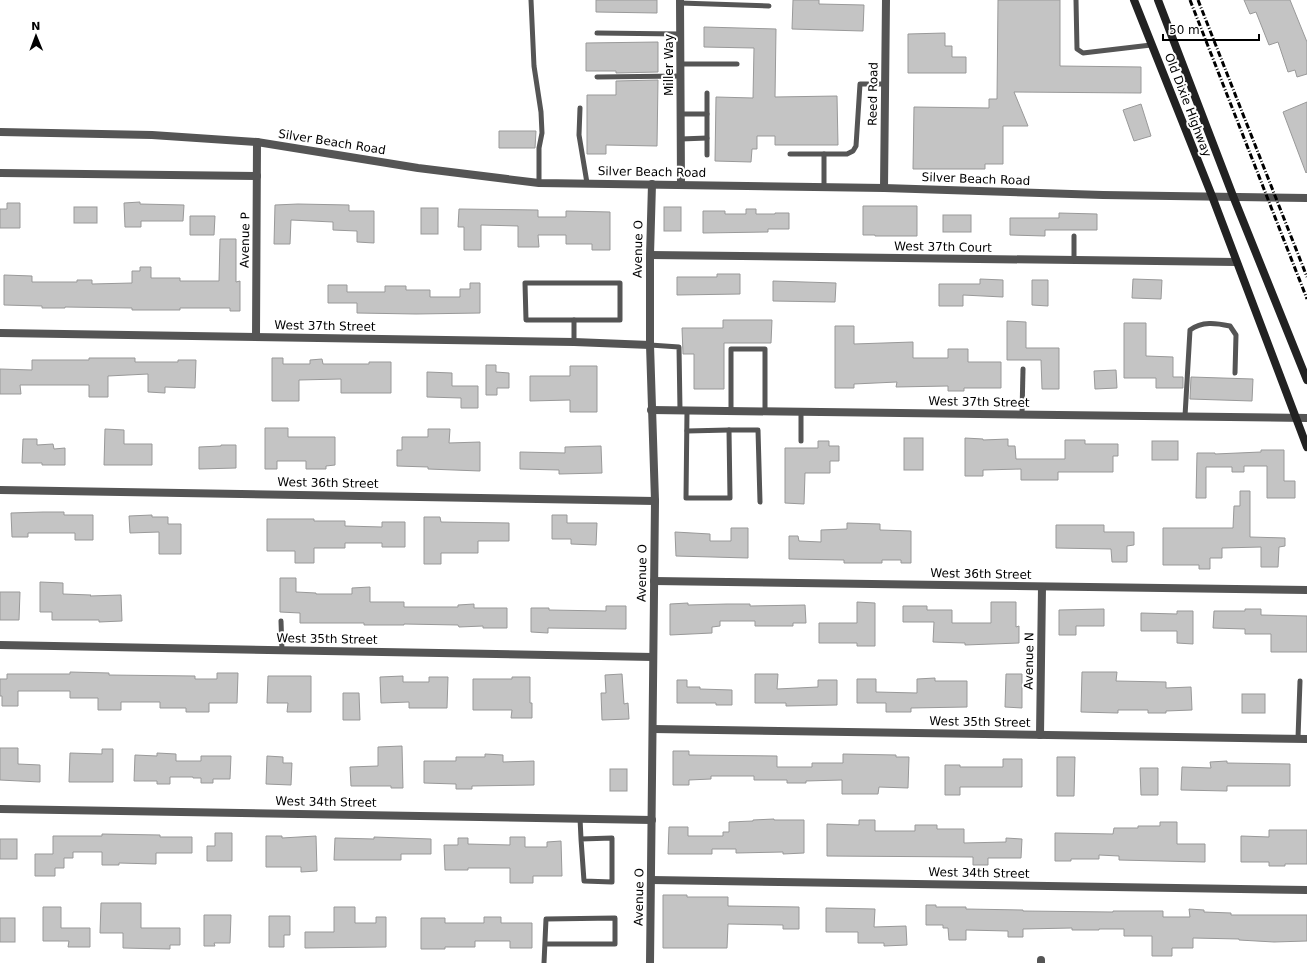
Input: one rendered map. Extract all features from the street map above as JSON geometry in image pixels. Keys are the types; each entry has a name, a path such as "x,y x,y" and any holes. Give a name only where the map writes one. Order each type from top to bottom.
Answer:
{"main road":[{"name":"Old Dixie Highway","path":"1134,0 1212,196 1307,447"},
{"name":"Old Dixie Highway","path":"1158,0 1233,196 1307,380"}],"street":[{"name":"Reed Road","path":"884,188 886,0"},
{"name":"Miller Way","path":"680,2 681,139"},
{"name":"Silver Beach Road","path":"0,132 152,135 257,142 418,168 538,183 824,186 1103,195 1307,198"},
{"path":"681,139 681,184"},
{"name":"Avenue P","path":"256,337 257,142"},
{"path":"0,173 257,176"},
{"name":"Avenue O","path":"650,963 655,501 650,345 652,184"},
{"name":"West 37th Court","path":"650,255 1236,262"},
{"name":"West 37th Street","path":"0,333 574,342 650,345"},
{"name":"West 37th Street","path":"651,410 1307,418"},
{"name":"West 36th Street","path":"0,490 655,501"},
{"name":"West 36th Street","path":"654,581 1307,590"},
{"name":"Avenue N","path":"1040,736 1042,587"},
{"name":"West 35th Street","path":"0,646 653,657"},
{"name":"West 35th Street","path":"653,729 1040,736 1303,738"},
{"name":"West 34th Street","path":"0,809 652,820"},
{"name":"West 34th Street","path":"651,880 1307,890"}],"lane":[{"path":"531,0 534,66 541,112 542,133 539,148 538,183"},
{"path":"1076,0 1077,49 1083,53 1151,45"},
{"path":"680,2 770,6"},
{"path":"597,34 680,34"},
{"path":"681,64 737,64"},
{"path":"597,77 681,76"},
{"path":"790,154 847,154 853,151 856,146 860,84 885,84"},
{"path":"706,155 707,93"},
{"path":"580,108 580,135 587,183"},
{"path":"681,114 707,114"},
{"path":"681,139 707,138"},
{"path":"824,154 824,186"},
{"path":"1074,236 1074,260"},
{"path":"525,283 620,283 620,320 574,320 526,320 525,283"},
{"path":"574,320 574,342"},
{"path":"1185,416 1190,330 1197,324 1214,323 1230,326 1236,335 1235,373"},
{"path":"650,345 679,347 687,431 686,498 730,498 729,430"},
{"path":"731,410 731,349 765,349 765,411"},
{"path":"1022,414 1023,369"},
{"path":"801,442 802,411"},
{"path":"687,431 758,430 760,502"},
{"path":"282,621 282,651"},
{"path":"1300,681 1303,738"},
{"path":"580,818 581,838 584,881 612,882 612,838 581,838"},
{"path":"544,963 546,919 615,918 615,944 545,944"}],"building":[{"path":"596,0 657,0 657,13 596,12"},
{"path":"793,0 819,0 819,4 864,5 863,31 792,29"},
{"path":"998,0 1060,0 1060,66 1141,67 1141,93 1014,92 1028,126 1003,126 1003,164 985,164 985,169 913,169 914,107 989,108 989,99 997,99"},
{"path":"1244,0 1290,0 1307,42 1307,74 1297,77 1295,70 1288,72 1278,42 1269,45 1256,12 1250,14"},
{"path":"704,27 776,29 775,97 837,96 838,145 775,145 775,136 757,136 757,149 752,149 751,162 715,161 716,97 753,98 754,48 704,47"},
{"path":"945,33 945,46 952,46 952,57 966,57 966,73 908,73 908,34"},
{"path":"658,42 658,72 616,73 616,71 586,71 586,43"},
{"path":"658,80 657,146 606,145 606,154 587,154 587,95 616,95 616,81"},
{"path":"1307,102 1307,172 1306,173 1283,112"},
{"path":"1141,104 1151,136 1134,141 1123,110"},
{"path":"499,131 536,131 535,148 499,148"},
{"path":"140,202 140,204 184,205 183,221 141,221 141,227 125,227 124,203"},
{"path":"7,203 20,203 20,228 0,228 0,209 7,209"},
{"path":"275,205 349,205 349,211 374,211 374,243 357,242 357,231 333,230 333,222 291,220 290,244 274,244"},
{"path":"863,206 917,206 917,236 863,235"},
{"path":"74,207 97,207 97,223 74,223"},
{"path":"664,207 681,207 681,231 664,231"},
{"path":"421,208 438,208 438,234 421,234"},
{"path":"459,209 538,210 538,217 566,217 566,211 610,212 610,250 592,250 592,244 566,244 566,235 538,235 539,247 518,247 518,226 481,225 481,250 464,250 464,227 458,227"},
{"path":"746,209 756,209 756,214 789,213 789,229 768,229 768,232 703,233 703,211 725,211 725,214 746,214"},
{"path":"1059,213 1097,214 1097,230 1045,230 1045,236 1010,235 1010,218 1059,218"},
{"path":"943,215 971,215 971,232 943,232"},
{"path":"190,216 215,216 214,235 190,235"},
{"path":"220,239 236,239 236,282 240,281 240,311 230,311 230,308 132,310 132,308 42,308 42,306 4,305 4,275 32,276 32,282 77,282 77,280 92,280 92,284 132,283 132,271 140,271 140,267 151,267 151,278 180,278 180,281 219,281"},
{"path":"717,274 740,274 740,294 677,295 677,277 717,277"},
{"path":"980,279 1003,280 1003,297 963,295 963,306 939,306 939,284 980,284"},
{"path":"1133,279 1162,280 1161,299 1132,298"},
{"path":"1032,280 1048,280 1048,306 1032,305"},
{"path":"773,281 836,283 835,302 773,301"},
{"path":"470,283 480,283 480,313 357,313 357,303 328,303 328,285 347,285 347,292 385,292 385,286 406,286 406,290 430,290 430,297 460,297 460,289 470,289"},
{"path":"723,320 772,320 771,343 724,343 724,389 694,389 694,354 683,354 682,328 723,328"},
{"path":"1007,321 1026,322 1026,348 1059,348 1059,389 1042,389 1041,360 1007,360"},
{"path":"1124,323 1146,323 1146,356 1173,357 1173,377 1183,377 1183,388 1156,388 1156,378 1124,378"},
{"path":"835,326 854,326 854,344 913,342 913,358 948,358 948,349 968,349 968,362 1001,362 1001,388 964,388 964,391 948,391 948,386 896,387 897,382 854,384 854,388 835,388"},
{"path":"89,358 135,358 135,362 178,362 178,360 196,360 195,388 165,387 165,393 148,392 148,374 108,376 108,397 89,397 89,385 20,385 21,394 0,394 0,369 32,370 32,360 89,360"},
{"path":"272,358 283,358 283,364 310,364 310,360 322,359 323,364 369,364 369,362 391,362 391,393 341,393 341,379 299,380 299,401 272,401"},
{"path":"486,365 496,365 496,372 509,373 509,388 497,388 497,395 486,395"},
{"path":"570,366 597,366 597,412 570,412 570,400 530,401 530,376 570,376"},
{"path":"1116,370 1117,388 1095,389 1094,371"},
{"path":"427,372 452,373 452,386 478,386 478,408 461,408 461,398 427,397"},
{"path":"1191,377 1253,379 1252,401 1190,399"},
{"path":"265,428 288,428 288,437 335,437 335,465 326,466 326,469 306,469 306,461 277,461 277,469 265,469"},
{"path":"105,429 124,430 124,444 152,444 152,465 104,465"},
{"path":"428,429 450,429 449,443 480,442 480,471 397,466 397,450 402,450 402,437 428,437"},
{"path":"904,438 923,438 923,470 904,470"},
{"path":"965,438 983,440 1008,439 1008,446 1015,446 1016,459 1065,459 1065,440 1085,440 1085,444 1118,444 1118,456 1113,456 1113,472 1058,472 1058,480 1021,480 1021,469 983,470 983,476 965,476"},
{"path":"23,439 37,439 37,445 53,444 54,449 65,448 65,465 22,463"},
{"path":"818,441 829,441 829,446 839,446 839,461 830,461 830,473 805,473 804,504 785,503 785,448 818,448"},
{"path":"1152,441 1178,441 1178,460 1152,460"},
{"path":"236,445 236,468 199,469 199,447"},
{"path":"601,446 602,473 559,474 559,470 520,469 520,452 565,453 565,447"},
{"path":"1261,450 1284,450 1284,481 1295,481 1295,498 1267,498 1267,466 1244,466 1244,472 1232,472 1232,467 1206,467 1206,498 1196,498 1197,453 1215,454 1261,452"},
{"path":"1240,491 1250,491 1250,537 1285,538 1285,546 1279,547 1278,567 1261,567 1261,547 1222,548 1222,558 1210,558 1210,569 1199,569 1199,565 1163,565 1163,528 1233,528 1234,506 1240,506"},
{"path":"64,512 64,515 93,515 93,540 75,540 75,533 28,533 28,537 12,537 11,513"},
{"path":"152,515 152,517 168,517 168,524 181,524 181,554 159,554 159,532 130,533 129,516"},
{"path":"552,515 567,515 567,523 597,523 596,545 571,544 571,539 552,539"},
{"path":"424,517 440,517 441,522 509,523 509,541 478,541 478,553 441,553 441,564 424,564"},
{"path":"267,519 314,519 314,521 345,521 345,526 382,527 382,522 405,522 405,547 382,547 382,543 345,543 345,548 314,548 314,563 295,563 295,551 267,551"},
{"path":"847,523 880,524 880,530 911,531 911,563 901,563 901,560 882,560 882,563 844,563 844,560 789,559 789,536 798,536 799,541 821,542 821,530 847,529"},
{"path":"1056,525 1104,525 1104,532 1134,532 1134,545 1127,546 1127,562 1112,562 1111,549 1056,548"},
{"path":"731,528 748,528 748,558 676,556 675,532 710,534 710,541 731,541"},
{"path":"280,578 296,578 296,592 316,594 352,594 352,588 370,587 370,602 404,602 404,607 458,607 458,605 474,604 474,608 507,608 507,628 483,628 483,626 459,627 458,625 300,623 300,613 280,612"},
{"path":"40,582 63,583 63,594 91,595 90,596 121,595 122,621 99,622 99,620 52,620 52,612 40,612"},
{"path":"0,592 20,592 19,620 0,620"},
{"path":"857,602 875,603 875,646 857,646 857,643 819,643 819,623 857,623"},
{"path":"991,602 1016,602 1016,627 1019,626 1019,643 965,645 965,643 933,642 934,622 903,622 903,606 927,606 927,610 952,610 952,623 991,623"},
{"path":"688,603 688,605 805,605 806,623 793,623 793,626 755,626 755,621 720,621 720,626 712,627 712,633 670,635 670,604"},
{"path":"606,606 626,606 626,629 548,628 548,633 531,632 531,608 549,608 549,610 606,611"},
{"path":"1104,609 1104,626 1076,626 1076,635 1059,635 1059,610"},
{"path":"1245,609 1261,609 1261,615 1307,616 1307,652 1271,652 1271,634 1245,634 1245,629 1213,628 1214,611 1245,611"},
{"path":"1177,611 1193,611 1193,644 1177,643 1177,631 1141,631 1141,613 1177,614"},
{"path":"70,672 109,673 109,675 195,676 195,679 217,679 217,673 238,673 237,703 209,703 209,712 186,712 186,708 160,708 160,702 121,702 121,710 98,710 98,698 70,698 70,691 18,691 18,706 2,706 2,696 0,696 0,679 7,679 7,674 70,674"},
{"path":"1082,672 1117,672 1116,681 1166,682 1166,688 1191,687 1192,710 1166,711 1166,713 1148,713 1148,710 1118,710 1118,713 1081,712"},
{"path":"622,674 624,704 628,703 629,719 602,720 601,693 606,693 605,675"},
{"path":"755,674 778,674 777,689 818,687 818,680 837,680 837,705 786,706 786,703 755,703"},
{"path":"1006,674 1022,674 1022,708 1005,707"},
{"path":"268,676 311,676 311,712 287,712 288,703 267,703"},
{"path":"403,676 403,682 429,682 429,677 448,677 447,708 409,708 409,702 381,703 380,677"},
{"path":"512,677 530,677 530,703 532,703 532,718 511,718 512,710 473,710 473,679 512,679"},
{"path":"935,678 935,681 967,681 967,707 911,708 911,712 886,712 886,703 857,703 857,679 876,679 876,692 917,693 917,679"},
{"path":"677,680 687,680 687,687 732,690 732,705 716,705 716,703 677,703"},
{"path":"343,693 359,693 360,720 343,720"},
{"path":"1242,694 1265,694 1265,713 1242,713"},
{"path":"402,746 403,788 391,788 391,786 351,786 350,767 378,766 378,747"},
{"path":"0,748 18,748 18,764 40,765 40,782 0,780"},
{"path":"102,749 113,749 113,782 69,782 70,753 102,754"},
{"path":"673,751 689,751 689,755 777,756 777,767 812,767 812,763 843,763 843,754 896,755 896,757 909,757 908,788 879,787 878,794 842,794 842,780 787,783 787,780 754,780 754,776 711,776 711,779 689,780 689,785 673,785"},
{"path":"157,753 176,754 176,761 201,761 201,756 231,756 230,779 213,779 213,783 201,783 201,778 170,777 170,784 157,784 157,781 134,781 135,755 157,756"},
{"path":"485,754 503,755 503,762 534,761 534,785 472,786 472,789 456,789 456,784 424,783 424,761 456,761 456,757 485,757"},
{"path":"267,756 283,757 283,763 292,763 291,785 266,784"},
{"path":"1057,757 1075,757 1074,796 1057,796"},
{"path":"1003,759 1022,759 1022,787 960,787 960,795 945,795 945,765 960,765 960,767 1003,767"},
{"path":"1227,761 1227,763 1290,764 1290,786 1227,786 1227,791 1181,790 1182,767 1211,768 1210,762"},
{"path":"1140,768 1158,768 1158,795 1141,795"},
{"path":"610,769 627,769 627,791 610,791"},
{"path":"774,819 804,820 804,853 736,853 736,849 712,849 712,854 668,854 669,827 688,827 688,836 723,836 723,832 729,832 729,822"},
{"path":"859,820 875,820 875,831 915,831 915,825 937,825 937,829 964,829 964,843 1006,842 1006,838 1022,839 1021,858 988,858 988,865 973,865 973,857 827,856 827,824 859,825"},
{"path":"1160,822 1177,822 1177,844 1205,844 1205,862 1119,860 1119,856 1099,855 1099,859 1071,859 1071,861 1055,861 1055,833 1113,834 1114,828 1160,826"},
{"path":"1269,830 1307,830 1307,864 1269,866 1269,862 1241,862 1241,836 1269,837"},
{"path":"215,833 232,833 232,861 207,861 207,846 215,846"},
{"path":"102,834 192,837 192,853 156,853 156,864 119,863 119,865 102,865 102,852 73,852 73,858 64,858 64,868 55,868 55,876 35,876 35,854 53,854 53,836 102,836"},
{"path":"266,836 282,836 282,838 316,836 317,871 301,872 301,867 266,867"},
{"path":"374,837 431,839 431,854 401,854 401,860 334,860 335,838 374,839"},
{"path":"510,837 525,837 525,847 547,847 547,842 561,841 562,876 533,876 533,883 510,883 510,868 468,868 468,870 445,870 444,845 458,845 458,838 468,838 468,844 510,845"},
{"path":"0,839 17,839 17,859 0,859"},
{"path":"663,895 687,895 687,897 728,897 728,906 799,907 799,929 783,929 783,925 728,924 727,948 663,948"},
{"path":"101,903 141,903 141,928 180,928 180,945 170,945 170,949 123,948 123,933 100,933"},
{"path":"926,905 936,905 936,907 966,907 966,909 1023,911 1163,911 1163,917 1190,917 1189,909 1204,910 1204,912 1231,913 1231,915 1307,915 1307,941 1274,942 1239,939 1193,938 1193,948 1172,948 1172,956 1152,956 1152,936 1124,936 1124,929 1023,929 1023,937 1008,937 1008,931 966,930 966,940 949,940 948,928 943,928 943,925 926,925"},
{"path":"43,907 61,907 61,928 90,928 90,947 68,947 69,941 43,941"},
{"path":"334,907 355,907 355,923 376,923 376,917 386,917 386,947 305,948 305,932 334,932"},
{"path":"826,908 875,909 874,927 906,926 907,945 884,946 884,943 858,943 858,932 826,932"},
{"path":"204,915 231,915 230,943 214,943 215,946 204,946"},
{"path":"269,916 290,916 290,935 284,935 284,947 269,947"},
{"path":"484,917 501,917 501,923 532,923 532,948 510,948 510,941 475,941 475,947 421,949 421,918 445,918 445,923 484,923"},
{"path":"0,918 15,918 15,942 0,942"}],"railway":[{"path":"1190,0 1307,299"},
{"path":"1198,0 1307,277"}]}
